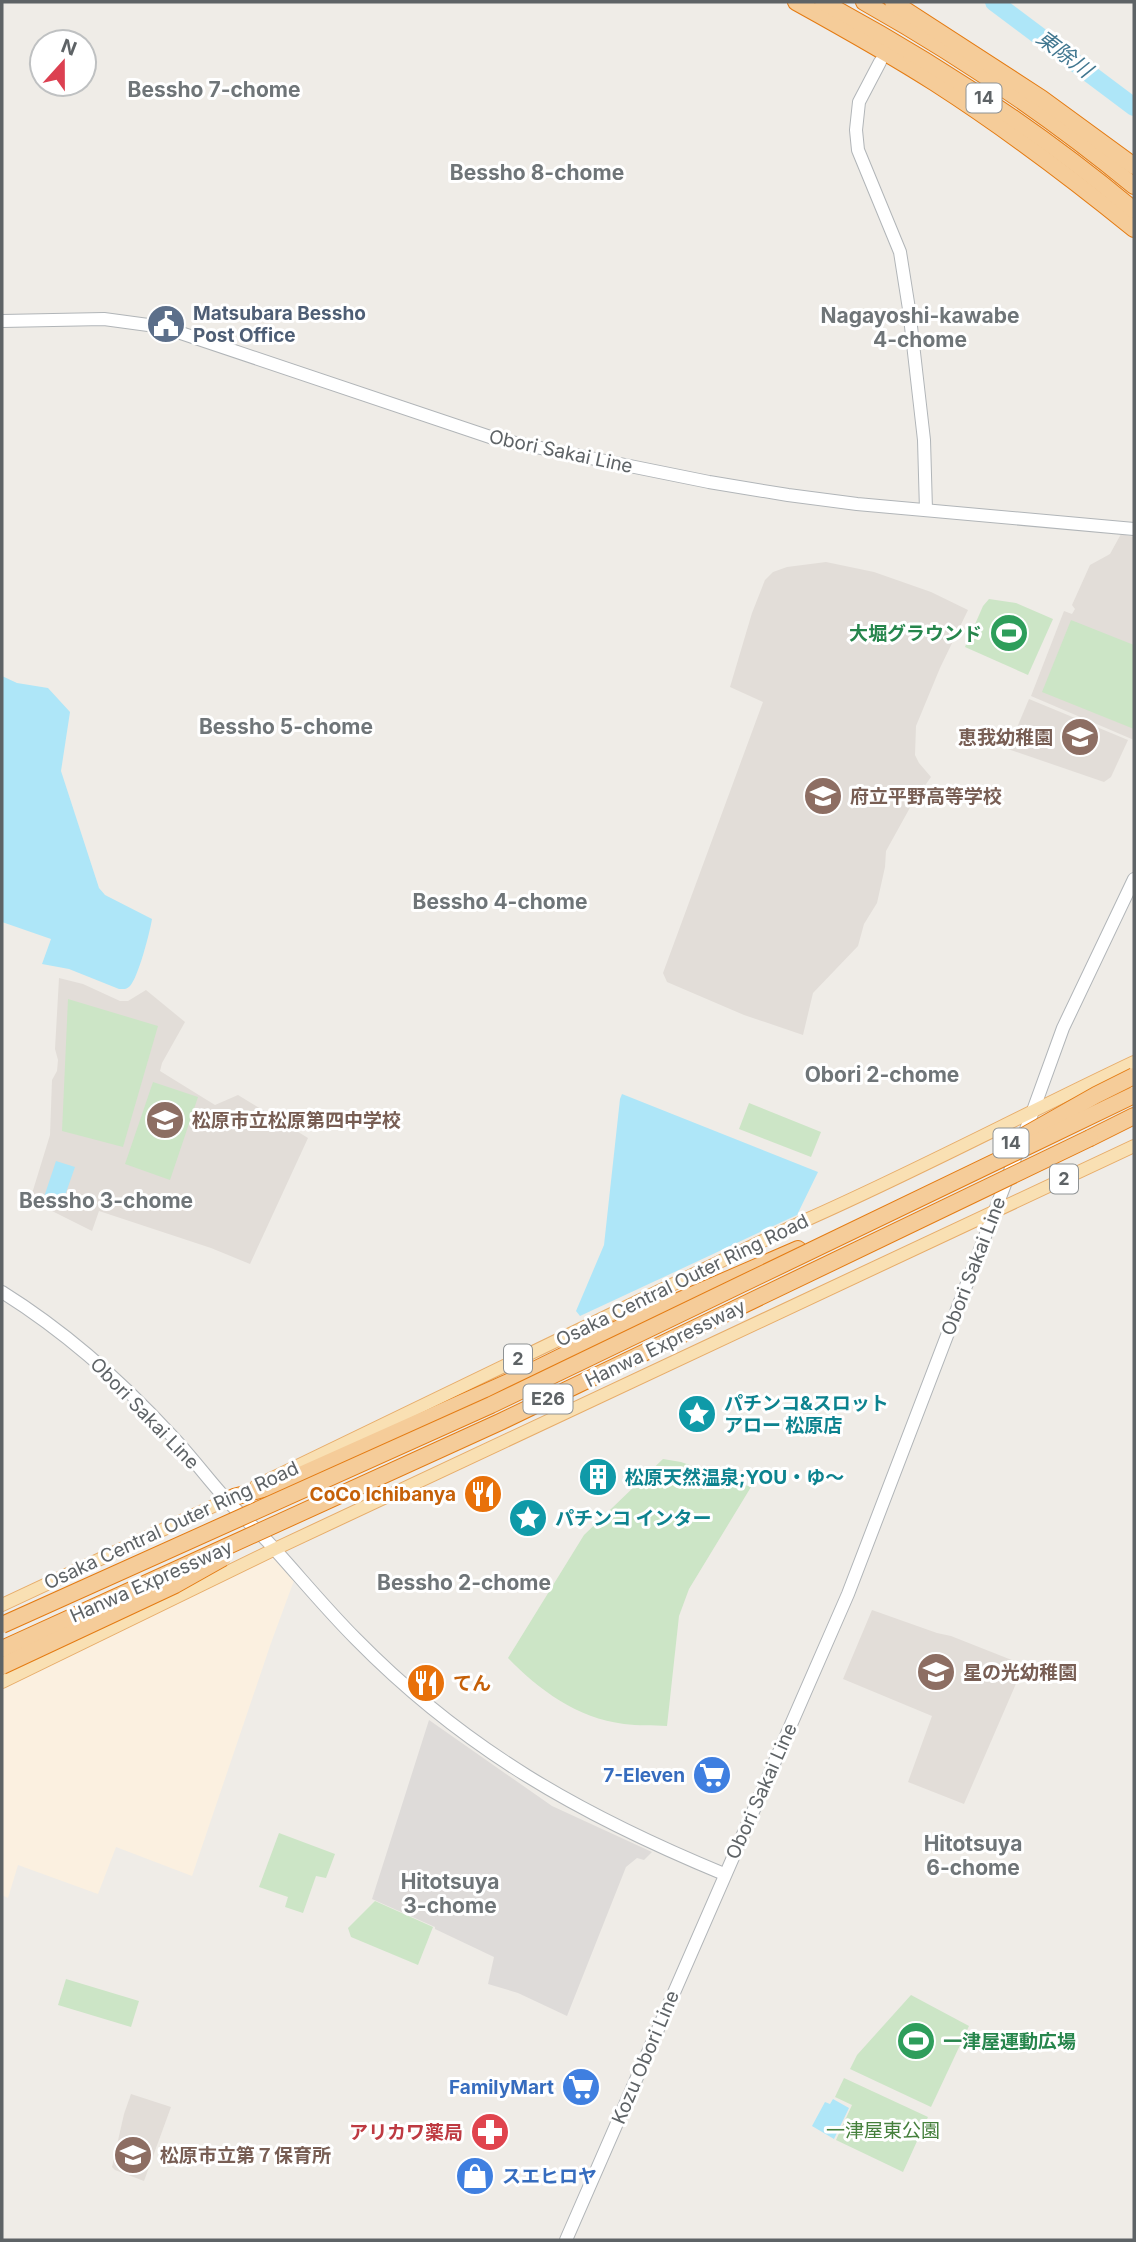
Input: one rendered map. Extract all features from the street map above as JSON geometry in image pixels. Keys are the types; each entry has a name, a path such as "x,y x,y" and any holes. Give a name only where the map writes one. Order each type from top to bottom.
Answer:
{"highway":[{"path":"796,2 933,82 1044,158 1134,227"},
{"name":"14","path":"823,2 992,103 1134,210"},
{"name":"14","path":"864,2 999,86 1134,186"},
{"path":"893,2 1031,91 1130,161"},
{"name":"14","path":"889,1212 1059,1115 1134,1076"},
{"name":"Hanwa Expressway","path":"2,1625 491,1405 1134,1095"},
{"name":"Hanwa Expressway","path":"2,1648 610,1370 1134,1119"},
{"path":"230,1498 278,1485 524,1375 646,1315 815,1242 866,1223"},
{"path":"2,1666 176,1585 291,1517"}],"main road":[{"path":"807,2 889,48 1011,127 1109,200 1134,227"},
{"path":"902,2 1069,110 1130,161"},
{"path":"880,62 859,102 856,130 858,149 900,252 924,440 926,510"},
{"name":"Obori Sakai Line","path":"2,321 104,319 163,327 471,432 511,443 788,495 1134,528"},
{"name":"Obori Sakai Line","path":"2,1292 59,1330 121,1383 173,1436 372,1655 426,1705 482,1748 533,1781 657,1846 724,1874 848,1594 1063,1028 1134,879"},
{"name":"Osaka Central Outer Ring Road","path":"2,1605 880,1187 1134,1062"},
{"name":"2","path":"2,1682 275,1549 1134,1146"},
{"name":"Kozu Obori Line","path":"566,2240 724,1874"}],"shaded area":[{"path":"1121,534 1134,537 1134,740 1031,696 1064,611 1072,614 1075,609 1072,605 1090,565 1110,554"},
{"name":"府立平野高等学校","path":"826,562 874,572 931,592 968,610 916,726 915,755 931,777 912,804 886,851 877,903 864,924 858,946 813,993 803,1035 744,1015 667,982 663,973 763,702 730,687 765,580 773,572 787,567"},
{"path":"1029,699 1128,740 1111,777 1104,782 1008,749"},
{"name":"松原市立松原第四中学校","path":"59,978 83,984 120,1001 128,1001 146,990 185,1022 160,1071 215,1105 238,1095 308,1138 250,1264 211,1248 99,1211 92,1231 30,1200 50,1135 52,1080 57,1071 58,1060 55,1049"},
{"path":"275,1551 296,1575 192,1876 116,1847 98,1894 18,1865 8,1898 2,1895 2,1681"},
{"path":"872,1610 951,1636 1024,1665 964,1804 908,1782 932,1716 843,1679"},
{"path":"429,1720 552,1806 652,1852 644,1860 637,1858 626,1867 567,2016 518,1993 488,1984 494,1957 372,1899"},
{"path":"131,2094 171,2107 144,2181 112,2167"}],"green space":[{"name":"大堀グラウンド","path":"989,599 1016,603 1053,619 1028,675 965,647 983,606"},
{"path":"1071,620 1134,645 1134,729 1042,692"},
{"path":"68,999 158,1026 123,1147 62,1131"},
{"path":"153,1082 198,1097 170,1180 125,1164"},
{"path":"749,1103 821,1132 811,1157 739,1129"},
{"path":"663,1459 681,1462 751,1487 689,1589 679,1616 667,1726 607,1721 560,1701 508,1658 584,1535"},
{"path":"279,1833 335,1854 326,1878 316,1876 303,1913 285,1907 288,1897 259,1887"},
{"path":"375,1901 433,1927 418,1965 351,1937 348,1928"},
{"path":"66,1979 139,2001 131,2027 58,2005"},
{"name":"一津屋運動広場","path":"911,1995 969,2026 931,2107 850,2069 857,2055"},
{"name":"一津屋東公園","path":"844,2078 928,2117 903,2172 836,2140 852,2105 835,2097"}],"water":[{"path":"2,676 17,683 48,688 70,712 61,771 99,888 105,895 152,919 137,974 126,989 119,989 69,969 42,964 51,939 2,922"},
{"path":"622,1094 818,1172 797,1215 580,1316 576,1311 604,1245"},
{"path":"56,1161 75,1167 62,1204 44,1197"},
{"path":"833,2099 849,2108 834,2139 812,2126 825,2102 830,2104"}],"waterway":[{"name":"東除川","path":"994,2 1134,107"}],"place":[{"name":"Matsubara Bessho Post Office","path":"166,324"},
{"name":"大堀グラウンド","path":"1009,633"},
{"name":"恵我幼稚園","path":"1080,737"},
{"name":"府立平野高等学校","path":"823,796"},
{"name":"松原市立松原第四中学校","path":"165,1120"},
{"name":"パチンコ&スロット アロー 松原店","path":"697,1414"},
{"name":"松原天然温泉;YOU・ゆ〜","path":"598,1477"},
{"name":"CoCo Ichibanya","path":"483,1494"},
{"name":"パチンコ インター","path":"528,1518"},
{"name":"星の光幼稚園","path":"936,1672"},
{"name":"てん","path":"426,1683"},
{"name":"7-Eleven","path":"712,1775"},
{"name":"一津屋運動広場","path":"916,2041"},
{"name":"FamilyMart","path":"581,2087"},
{"name":"アリカワ薬局","path":"490,2132"},
{"name":"松原市立第７保育所","path":"133,2155"},
{"name":"スエヒロヤ","path":"475,2176"}],"district":[{"name":"Bessho 7-chome","path":"214,90"},
{"name":"Bessho 8-chome","path":"537,173"},
{"name":"Nagayoshi-kawabe 4-chome","path":"920,328"},
{"name":"Bessho 5-chome","path":"286,727"},
{"name":"Bessho 4-chome","path":"500,902"},
{"name":"Obori 2-chome","path":"882,1075"},
{"name":"Bessho 3-chome","path":"106,1201"},
{"name":"Bessho 2-chome","path":"464,1583"},
{"name":"Hitotsuya 6-chome","path":"973,1856"},
{"name":"Hitotsuya 3-chome","path":"450,1894"}]}
